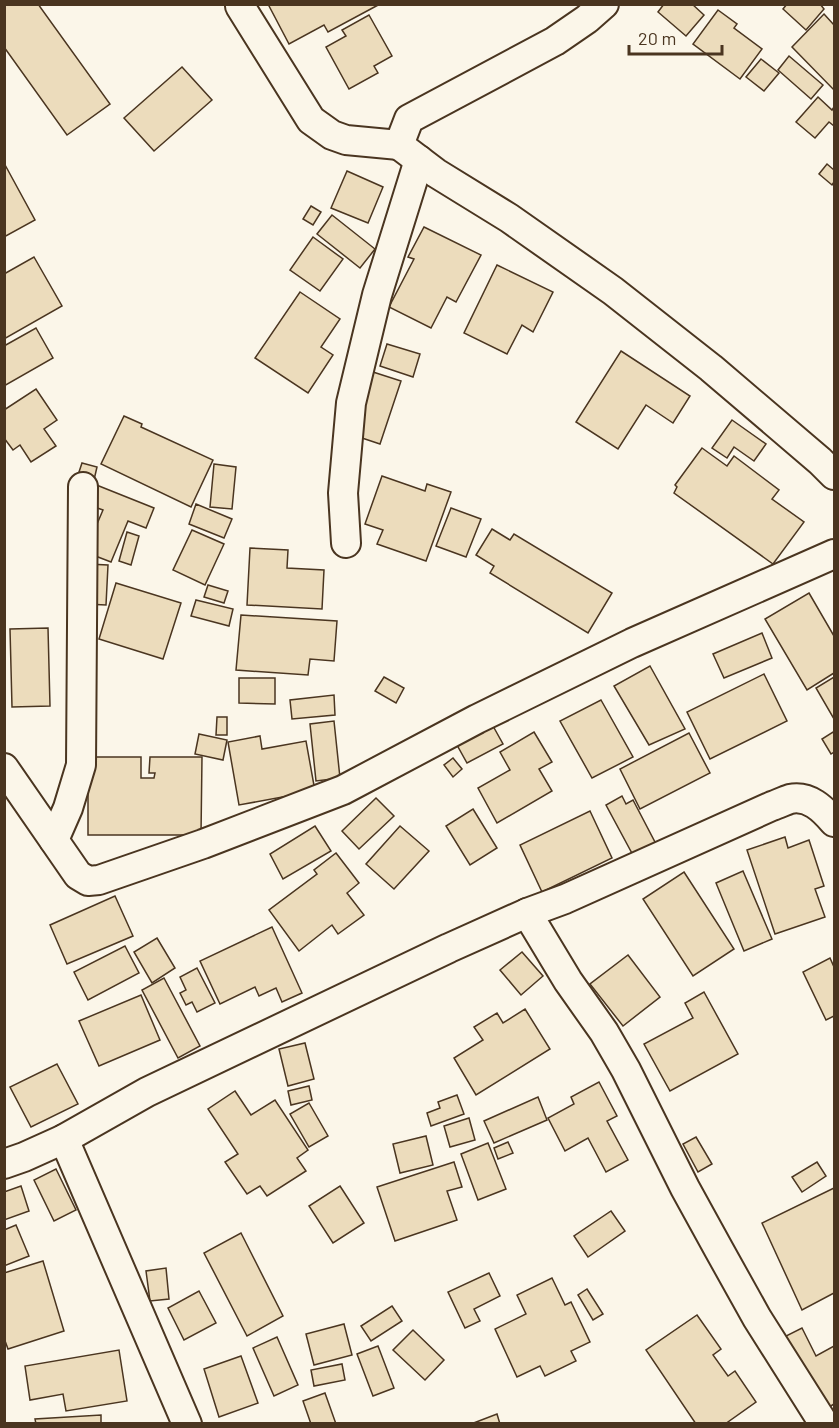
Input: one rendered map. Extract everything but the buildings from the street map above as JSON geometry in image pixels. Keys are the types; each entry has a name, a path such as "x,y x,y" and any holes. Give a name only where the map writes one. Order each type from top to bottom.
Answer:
{"street":[{"path":"346,543 343,493 351,403 409,152 409,119 555,41 588,19 604,4"},
{"path":"240,6 311,120 332,135 346,140 409,152 436,173 508,218 613,291 711,369 834,475"},
{"path":"54,840 68,808 81,765 83,487"},
{"path":"4,768 78,874 88,881 99,880 203,844 343,790 477,719 632,643 834,554"},
{"path":"4,1164 24,1158 64,1139 147,1092 449,948 790,799 807,799 825,811 834,822"},
{"path":"527,913 568,981 604,1032 626,1070 685,1188 757,1318 824,1424"},
{"path":"64,1139 187,1424"}]}
